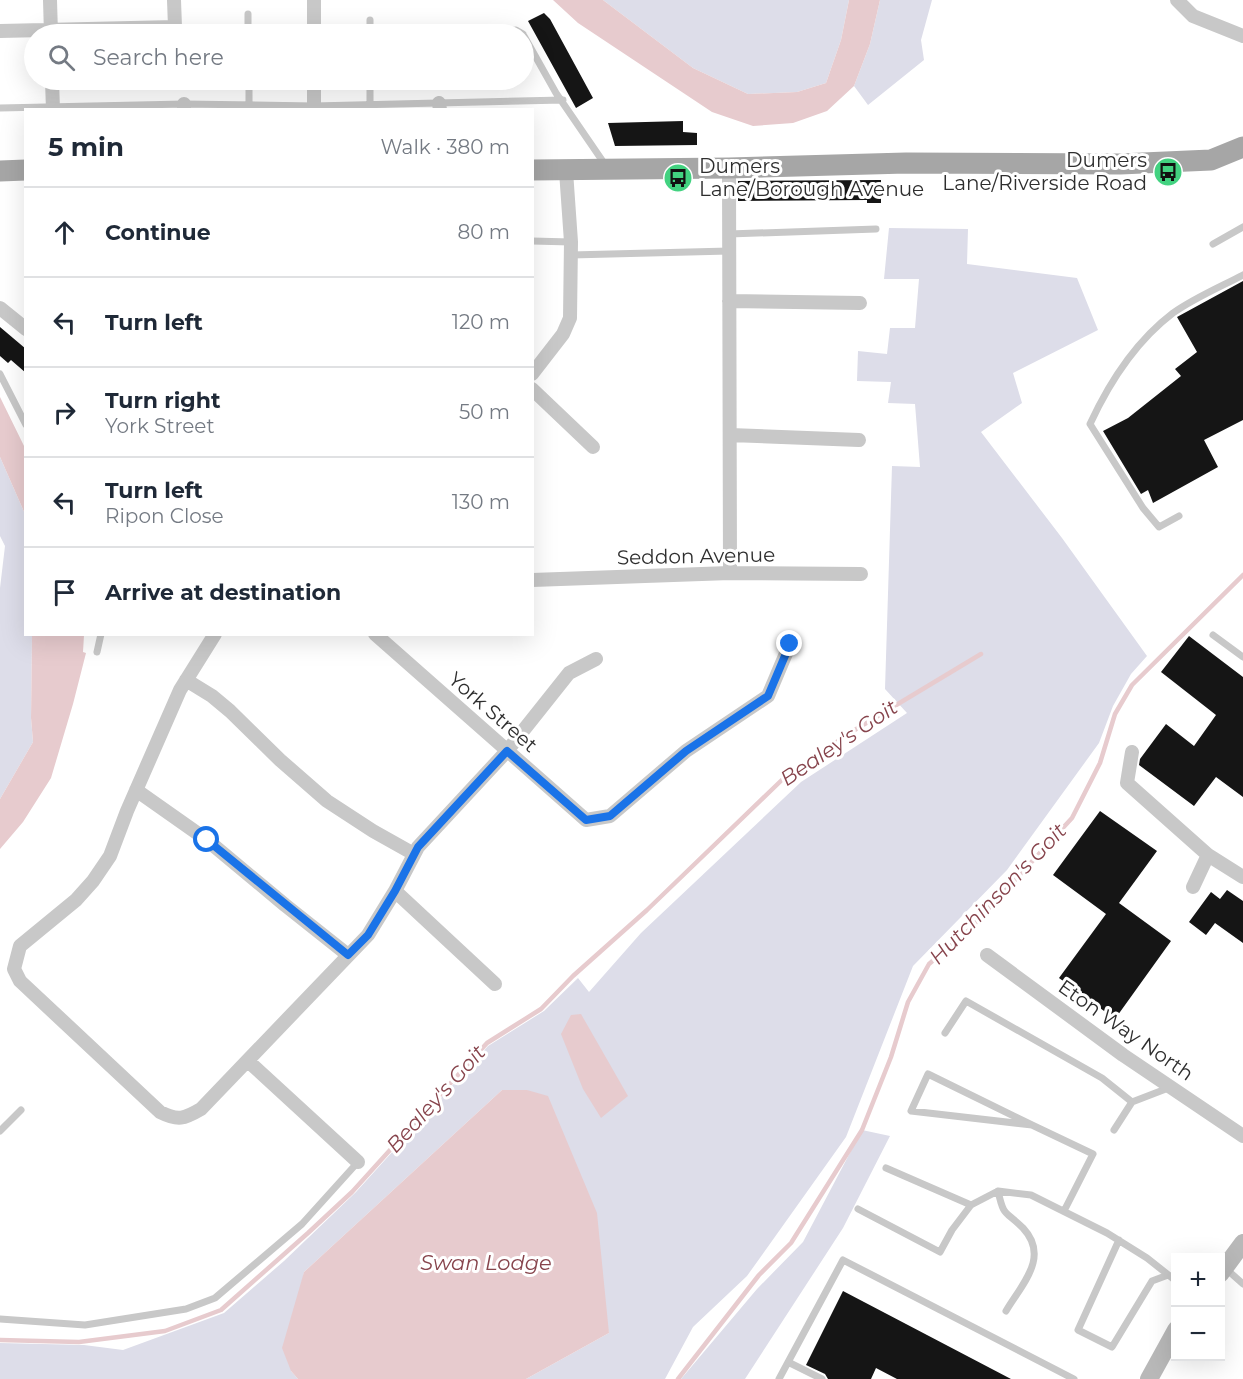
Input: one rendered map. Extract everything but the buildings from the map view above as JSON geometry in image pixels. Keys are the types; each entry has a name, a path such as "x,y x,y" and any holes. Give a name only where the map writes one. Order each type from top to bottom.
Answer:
{"main road":[{"path":"534,171 906,163 1131,164 1211,160 1243,147"},
{"path":"0,171 24,170"}],"street":[{"path":"50,0 51,24"},
{"path":"174,0 175,24"},
{"path":"314,0 314,24"},
{"path":"1177,0 1193,16 1243,36"},
{"path":"0,31 24,31"},
{"path":"52,90 53,108"},
{"path":"314,90 314,108"},
{"path":"729,168 730,573"},
{"path":"534,371 562,334 570,318 571,248 566,171"},
{"path":"729,301 860,303"},
{"path":"0,308 24,327"},
{"path":"534,391 593,447"},
{"path":"730,435 859,440"},
{"name":"Seddon Avenue","path":"534,580 730,573 861,574"},
{"path":"214,636 186,681 136,790 110,856 93,881 76,900 20,946 14,969 20,981 151,1105 174,1119 188,1117 201,1109 368,935 418,847 507,751 570,673 596,658"},
{"name":"York Street","path":"377,636 586,820 610,816 686,751 768,696 790,644"},
{"path":"186,681 212,696 230,711 280,760 327,801 414,854"},
{"path":"1132,752 1127,783 1208,855 1243,877"},
{"path":"136,790 207,840 348,955"},
{"path":"1193,887 1208,855"},
{"path":"395,891 495,984"},
{"name":"Eton Way North","path":"987,955 1123,1055 1243,1136"},
{"path":"248,1060 358,1162"},
{"path":"1225,1268 1243,1243"},
{"path":"1149,1379 1171,1339"}],"lane":[{"path":"248,14 248,24"},
{"path":"534,54 556,93 608,168"},
{"path":"249,90 249,105"},
{"path":"370,90 370,105"},
{"path":"0,108 249,105 314,108 370,105 440,106 563,100"},
{"path":"1213,244 1243,227"},
{"path":"729,234 876,229"},
{"path":"534,241 571,248 729,251"},
{"path":"1179,516 1159,527 1143,508 1090,424 1103,396 1142,340 1174,313 1243,275"},
{"path":"0,374 24,421"},
{"path":"1214,635 1243,657"},
{"path":"98,652 101,636"},
{"path":"945,1033 966,1001 1102,1078 1132,1102"},
{"path":"1032,1125 911,1111 928,1074 1093,1154 1064,1211"},
{"path":"1114,1130 1132,1102 1171,1087"},
{"path":"0,1131 21,1110"},
{"path":"0,1319 85,1325 186,1309 215,1298 302,1224 358,1162"},
{"path":"886,1168 970,1206"},
{"path":"998,1191 1003,1212 1023,1229 1034,1245 1035,1261 1006,1311"},
{"path":"858,1209 940,1252 952,1230 970,1206 998,1191 1031,1195 1119,1240 1171,1277"},
{"path":"1119,1240 1078,1329 1112,1347 1152,1281 1168,1275"},
{"path":"779,1379 843,1260 1074,1379"},
{"path":"1225,1272 1243,1284"},
{"path":"788,1362 822,1379"}],"shaded area":[{"path":"603,0 849,0 841,40 826,83 797,92 748,94 693,68"},
{"path":"880,0 932,0 921,40 924,60 868,105 854,86 870,44"},
{"path":"889,228 968,229 967,264 1077,278 1098,330 1013,373 1022,403 981,432 1062,538 1147,656 1131,674 1113,706 1099,743 1007,870 913,966 846,1137 747,1276 693,1327 665,1379 526,1379 609,1333 527,1090 502,1090 304,1272 291,1371 298,1379 0,1379 0,1343 84,1345 123,1350 224,1313 284,1261 356,1192 488,1046 544,1011 578,978 589,992 641,933 801,782 907,713 885,689 892,466 920,467 915,404 888,403 891,382 857,381 858,351 887,354 890,328 915,328 919,279 884,279"},
{"path":"0,457 24,512 24,636 32,636 33,742 0,799 0,588 5,546 0,536"},
{"path":"862,1130 890,1136 843,1228 745,1379 681,1379 757,1289 803,1242"}],"water":[{"path":"553,0 603,0 693,68 748,94 797,92 826,83 841,40 849,0 880,0 870,44 854,86 827,111 793,123 753,126 712,112 578,23"},
{"path":"0,397 24,446 24,512 0,457"},
{"path":"32,636 84,636 83,652 86,653 51,778 23,822 0,849 0,799 33,742"},
{"path":"581,1014 628,1096 601,1118 583,1089 561,1034 571,1015"},
{"name":"Swan Lodge","path":"502,1090 527,1090 548,1096 597,1213 609,1333 526,1379 298,1379 291,1371 282,1348 304,1272"}],"waterway":[{"name":"Hutchinson's Goit","path":"678,1379 759,1275 791,1243 862,1130 891,1057 908,1002 929,964 968,931 1072,818 1100,763 1115,714 1132,685 1243,575"},
{"name":"Bealey's Goit","path":"0,1340 79,1342 165,1331 221,1310 352,1192 487,1043 541,1009 573,976 647,910 787,775 853,731 981,654"}],"place":[{"name":"Dumers Lane/Riverside Road","path":"1168,172"},
{"name":"Dumers Lane/Borough Avenue","path":"678,178"}],"route":[{"path":"207,840 348,955 368,935 418,847 507,751 586,820 610,816 686,751 768,696 790,644"}]}
